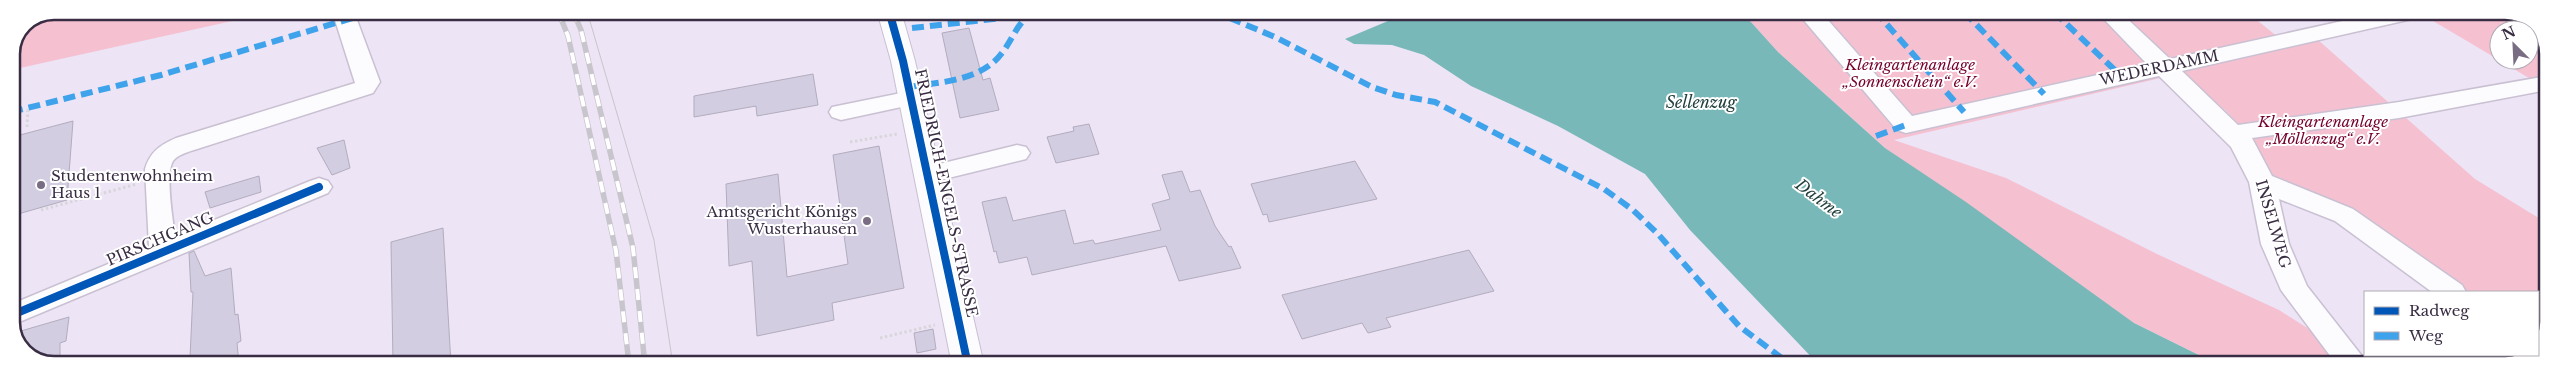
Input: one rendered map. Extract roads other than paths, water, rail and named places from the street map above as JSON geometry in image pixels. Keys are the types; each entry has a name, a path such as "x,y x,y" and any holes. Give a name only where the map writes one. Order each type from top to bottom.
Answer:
{"main road":[{"name":"FRIEDRICH-ENGELS-STRASSE","path":"892,20 928,174 966,356"}],"street":[{"path":"163,253 160,162 169,151 185,144 364,88 368,82 346,20"},
{"name":"WEDERDAMM","path":"1813,20 1906,125 2376,20"},
{"name":"INSELWEG","path":"2116,20 2242,143 2262,182 2275,244 2295,290 2347,356"},
{"path":"2233,133 2399,110 2539,84"},
{"path":"841,112 911,98"},
{"path":"928,174 1017,153"},
{"path":"2262,182 2344,215 2451,291"},
{"name":"PIRSCHGANG","path":"20,312 319,187"}],"water":[{"path":"1749,20 1778,52 1885,148 1966,202 2134,323 2201,356 1810,356 1690,230 1645,174 1558,126 1471,86 1424,55 1392,45 1354,44 1345,39 1388,21"}],"tram line":[{"path":"590,20 654,240 672,356"}],"railway":[{"path":"562,20 568,36 616,251 628,356"},
{"path":"577,20 581,30 633,248 644,356"}],"place":[{"name":"Studentenwohnheim Haus 1","path":"41,185"},
{"name":"Amtsgericht Königs Wusterhausen","path":"867,221"}],"park label":[{"name":"Kleingartenanlage „Sonnenschein“ e.V.","path":"1910,74"},
{"name":"Kleingartenanlage „Möllenzug“ e.V.","path":"2323,130"}],"water label":[{"name":"Sellenzug","path":"1701,102"},
{"name":"Dahme","path":"1819,198"}]}
